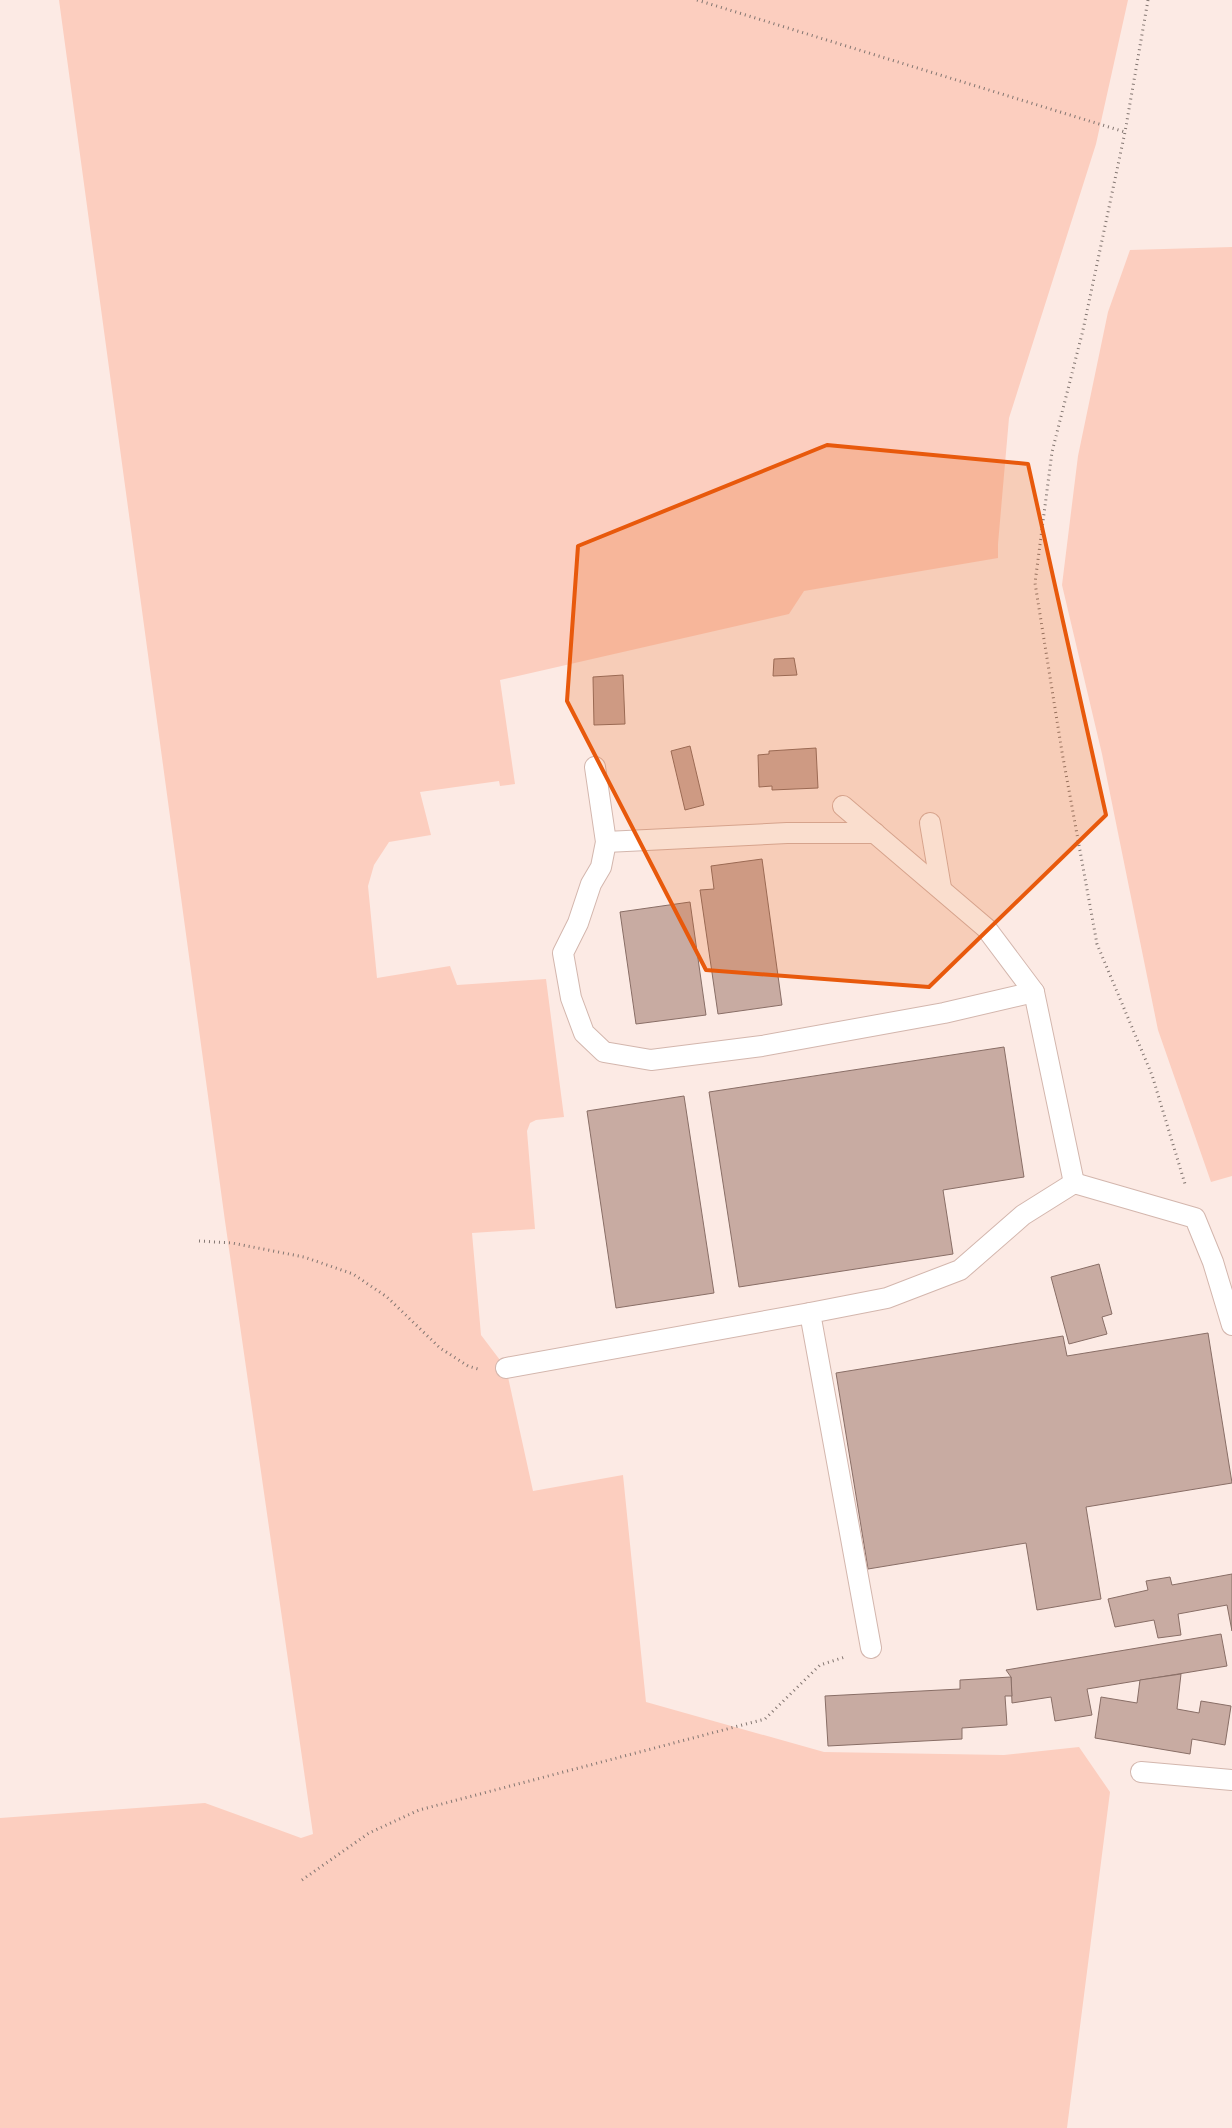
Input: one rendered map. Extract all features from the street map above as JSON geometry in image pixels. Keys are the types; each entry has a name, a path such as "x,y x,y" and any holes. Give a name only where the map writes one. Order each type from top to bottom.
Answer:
{"lane":[{"path":"595,767 606,842 601,867 592,884 578,923 563,953 571,998 584,1033 604,1052 651,1060 762,1046 944,1013 1034,992"},
{"path":"843,806 986,928 1034,992 1074,1183"},
{"path":"930,822 941,888"},
{"path":"606,842 787,833 875,833"},
{"path":"506,1368 887,1298 960,1270 1023,1214 1074,1183 1195,1218 1213,1262 1232,1325"},
{"path":"810,1313 871,1648"},
{"path":"1141,1772 1232,1780"}],"path":[{"path":"697,0 1125,132"},
{"path":"1148,0 1125,132 1083,330 1052,452 1035,583 1062,752 1097,944 1152,1075 1195,1218"},
{"path":"199,1241 232,1243 304,1257 353,1274 387,1297 440,1348 468,1366 489,1371 506,1368"},
{"path":"302,1880 369,1834 419,1810 765,1719 820,1665 871,1648"}],"highlighted area":[{"path":"827,445 1028,464 1106,815 929,987 706,970 567,701 578,546"}],"shaded area":[{"path":"59,0 1128,0 1096,144 1009,418 998,558 804,591 789,614 500,680 515,784 500,786 499,781 420,792 431,835 389,842 374,865 368,886 377,978 450,966 457,985 546,979 564,1117 536,1120 530,1123 527,1131 535,1229 472,1233 481,1335 506,1368 533,1491 623,1475 646,1702 824,1752 1004,1755 1079,1747 1110,1792 1067,2128 0,2128 0,1818 205,1803 301,1838 313,1834 225,1221"},
{"path":"1232,247 1232,1176 1211,1182 1158,1030 1102,754 1062,585 1078,456 1108,312 1130,250"}],"building":[{"path":"794,658 797,675 773,676 774,659"},
{"path":"623,675 625,724 594,725 593,677"},
{"path":"690,746 704,805 685,810 671,751"},
{"path":"816,748 818,788 772,790 772,786 759,787 758,755 769,754 769,751"},
{"path":"762,859 782,1005 718,1014 700,890 714,889 711,866"},
{"path":"690,902 706,1015 636,1024 620,912"},
{"path":"1004,1047 1024,1177 943,1190 953,1254 739,1287 709,1092"},
{"path":"684,1096 714,1293 616,1308 587,1111"},
{"path":"1099,1264 1112,1314 1102,1317 1107,1334 1069,1344 1051,1277"},
{"path":"1208,1333 1232,1483 1086,1507 1101,1599 1037,1610 1026,1543 868,1569 836,1373 1063,1336 1067,1356"},
{"path":"1232,1574 1232,1631 1227,1605 1178,1614 1181,1635 1158,1638 1154,1620 1115,1627 1108,1599 1148,1590 1146,1581 1170,1577 1172,1585"},
{"path":"1221,1634 1227,1666 1087,1689 1092,1715 1055,1721 1051,1697 1012,1703 1011,1677 1006,1670"},
{"path":"1181,1674 1177,1709 1199,1713 1201,1701 1231,1706 1225,1745 1192,1739 1190,1754 1095,1738 1101,1697 1137,1703 1140,1680"},
{"path":"1011,1677 1012,1696 1005,1696 1007,1725 962,1728 962,1739 828,1746 825,1696 960,1689 960,1680"}]}
